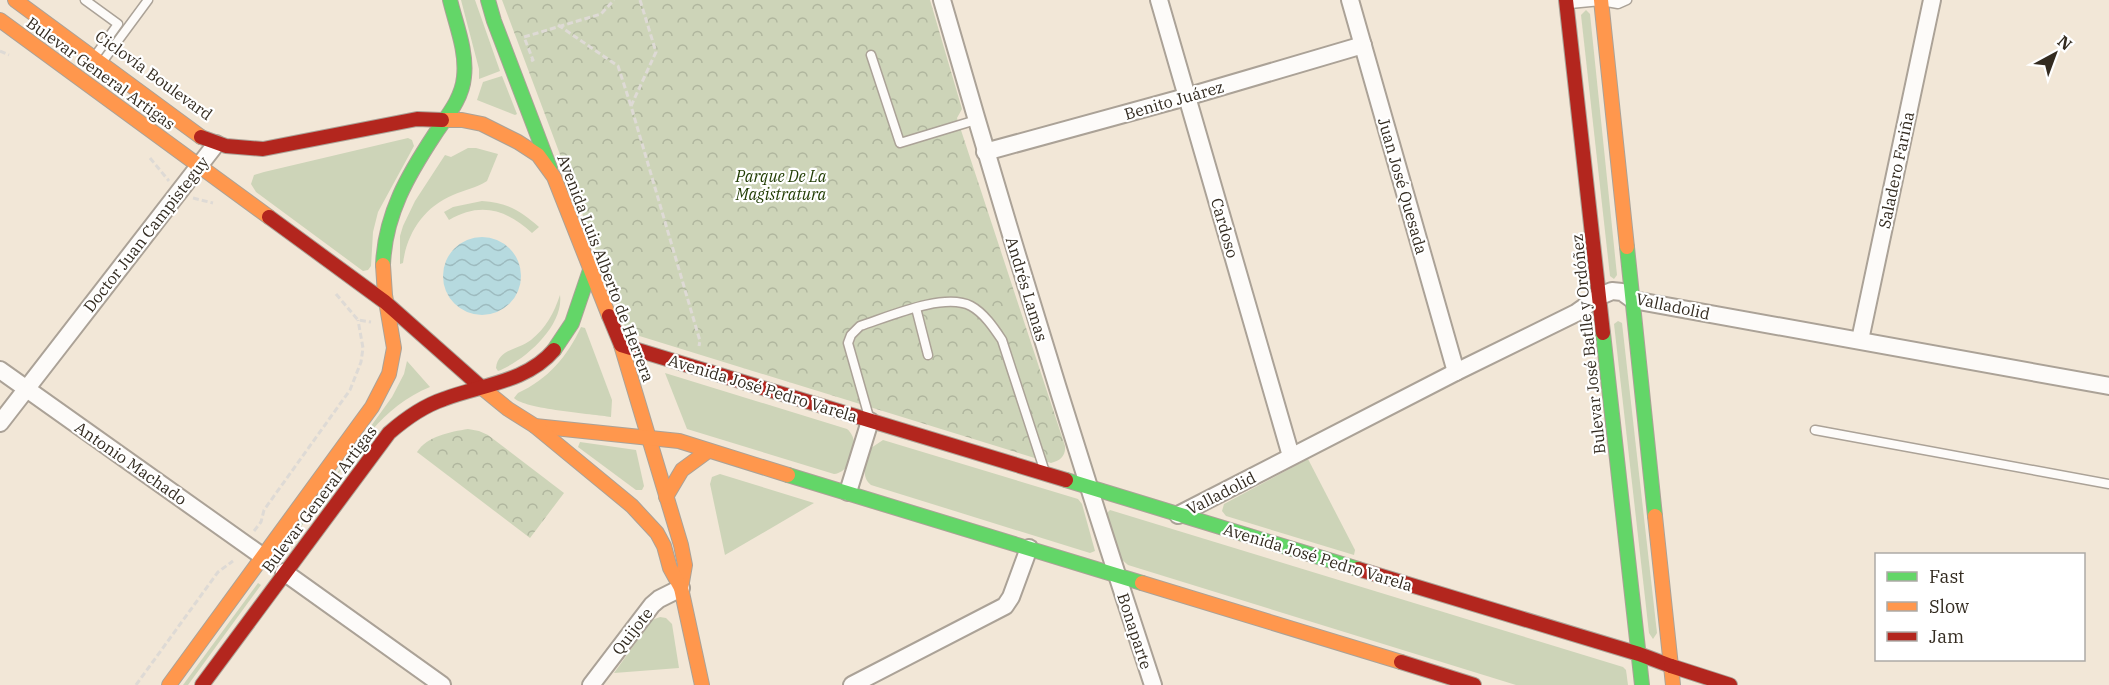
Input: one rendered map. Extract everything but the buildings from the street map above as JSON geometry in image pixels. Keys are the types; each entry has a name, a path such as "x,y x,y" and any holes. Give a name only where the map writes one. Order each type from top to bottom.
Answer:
{"main road":[{"name":"Bulevar General Artigas","path":"15,0 179,122 216,144"},
{"path":"385,302 385,245 394,206 412,171 460,94 464,78 462,54 450,0"},
{"name":"Avenida Luis Alberto de Herrera","path":"488,0 512,69 621,345 681,545 685,565 681,588"},
{"path":"1601,1 1673,685"},
{"name":"Bulevar José Batlle y Ordóñez","path":"1567,2 1642,685"},
{"name":"Bulevar General Artigas","path":"0,20 385,302 481,387"},
{"name":"Doctor Juan Campisteguy","path":"216,144 263,149 417,119 474,122 505,134 538,155 554,177"},
{"path":"481,387 515,379 547,358 569,327 590,270"},
{"name":"Bulevar General Artigas","path":"169,685 382,393 395,351 392,326 385,302"},
{"name":"Avenida José Pedro Varela","path":"621,345 1639,654 1730,685"},
{"name":"Bulevar General Artigas","path":"202,685 364,462 394,428 410,415 440,400 481,387"},
{"name":"Avenida Luis Alberto de Herrera","path":"481,387 508,409 535,426 645,519 664,546 670,568 681,588 702,685"},
{"path":"535,426 679,441 1029,548 1440,680 1474,685"},
{"path":"666,497 688,463 708,451"}],"street":[{"name":"Andrés Lamas","path":"942,0 985,152 1117,576"},
{"name":"Cardoso","path":"1159,0 1291,456"},
{"name":"Juan José Quesada","path":"1350,0 1456,372"},
{"name":"Saladero Fariña","path":"1860,340 1932,0"},
{"name":"Benito Juárez","path":"985,152 1186,97 1363,45"},
{"name":"Doctor Juan Campisteguy","path":"0,423 216,144"},
{"name":"Valladolid","path":"1178,515 1576,313 1600,296 1612,291 1622,292 1633,300 2109,386"},
{"name":"Antonio Machado","path":"0,370 262,556"},
{"name":"Avenida José Pedro Varela","path":"848,492 870,420"},
{"path":"852,685 1005,606 1011,597 1029,548"},
{"path":"284,572 442,685"},
{"name":"Bonaparte","path":"1117,576 1154,685"},
{"name":"Quijote","path":"591,685 652,605 669,592 681,588"}],"lane":[{"path":"85,0 118,24 97,61"},
{"path":"97,61 148,0"},
{"path":"1567,2 1601,1 1618,4 1627,0"},
{"path":"871,55 900,143 976,120"},
{"path":"870,420 848,343 851,335 860,326 936,302 951,301 970,306 991,324 1002,340 1046,475"},
{"path":"916,309 928,355"},
{"path":"1815,430 2109,484"}],"path":[{"path":"512,69 533,60 524,37 601,14 614,0"},
{"path":"631,106 656,52 640,0"},
{"path":"558,25 618,66 700,342 693,366"},
{"path":"136,685 218,572 232,562 261,522 264,510 350,390 361,362 363,348 358,320"}],"green space":[{"path":"461,0 475,0 500,71 479,79 479,69"},
{"name":"Parque De La Magistratura","path":"502,0 930,0 962,109 957,118 1065,446 1062,457 1051,463 633,334 624,325"},
{"path":"1586,10 1590,14 1617,275 1614,279 1610,276 1581,15"},
{"path":"502,76 517,114 515,115 477,100 483,82"},
{"path":"408,138 412,140 414,146 378,212 373,232 371,266 368,270 363,271 256,192 251,184 254,175 264,172"},
{"path":"468,148 498,154 487,181 443,200 425,214 408,241 403,263 400,264 400,236 415,201 445,155 451,157"},
{"path":"482,201 513,208 539,227 532,233 512,218 492,211 471,211 449,220 444,212 453,207"},
{"path":"560,295 560,307 549,330 530,351 498,371 496,368 500,357 531,340 541,330 552,314"},
{"path":"1618,321 1622,323 1657,633 1653,639 1649,633 1614,324"},
{"path":"581,327 585,328 612,400 611,417 544,408 520,402 514,398 556,366"},
{"path":"407,361 430,387 398,405 372,430 269,572 267,570 392,397 404,374"},
{"path":"665,373 847,429 854,441 850,462 846,468 834,474 687,429"},
{"path":"468,429 488,435 564,493 530,538 417,452 433,438"},
{"path":"883,440 1078,499 1082,504 1095,551 1090,553 871,485 865,477 866,463 871,448"},
{"path":"580,442 636,450 644,486 642,490 636,490 578,447"},
{"path":"1308,459 1355,550 1354,555 1226,516 1222,511 1224,504"},
{"path":"720,474 814,503 725,555 710,484 712,477"},
{"path":"1110,510 1623,667 1626,670 1628,685 1516,685 1128,565 1120,558 1105,515"},
{"path":"258,583 261,585 188,685 183,685"},
{"path":"660,617 666,618 672,624 679,668 614,673 652,620"}],"water":[{"path":"474,237 490,237 504,243 515,254 521,268 521,284 515,298 504,309 490,315 474,315 460,309 449,298 443,284 443,268 449,254 460,243"}],"traffic: fast":[{"path":"383,265 388,229 407,180 453,107 463,85 464,58 450,0"},
{"path":"488,0 550,168"},
{"path":"1627,247 1655,516"},
{"path":"554,350 572,323 590,270"},
{"path":"1603,333 1642,685"},
{"path":"788,475 1142,583"},
{"path":"1066,480 1358,569"}],"traffic: slow":[{"path":"15,0 201,137"},
{"path":"1601,0 1627,247"},
{"path":"0,20 269,217"},
{"path":"442,120 462,120 482,124 538,155 554,177 609,316"},
{"path":"169,685 372,407 389,374 394,348 385,295 383,265"},
{"path":"621,345 681,545 685,565 681,588"},
{"path":"481,387 508,409 535,426 679,441 788,475"},
{"path":"535,426 632,506 657,533 664,546 670,568 681,588 702,685"},
{"path":"666,497 682,470 708,451"},
{"path":"1655,516 1673,685"},
{"path":"1142,583 1401,662"}],"traffic: jam":[{"path":"1566,0 1603,333"},
{"path":"201,137 226,146 263,149 417,119 442,120"},
{"path":"269,217 385,302 481,387"},
{"path":"609,316 621,345 1066,480"},
{"path":"202,685 389,433 429,405 517,376 543,361 554,350"},
{"path":"1358,569 1639,654 1671,666"},
{"path":"1401,662 1474,685"},
{"path":"1671,666 1730,685"}]}
